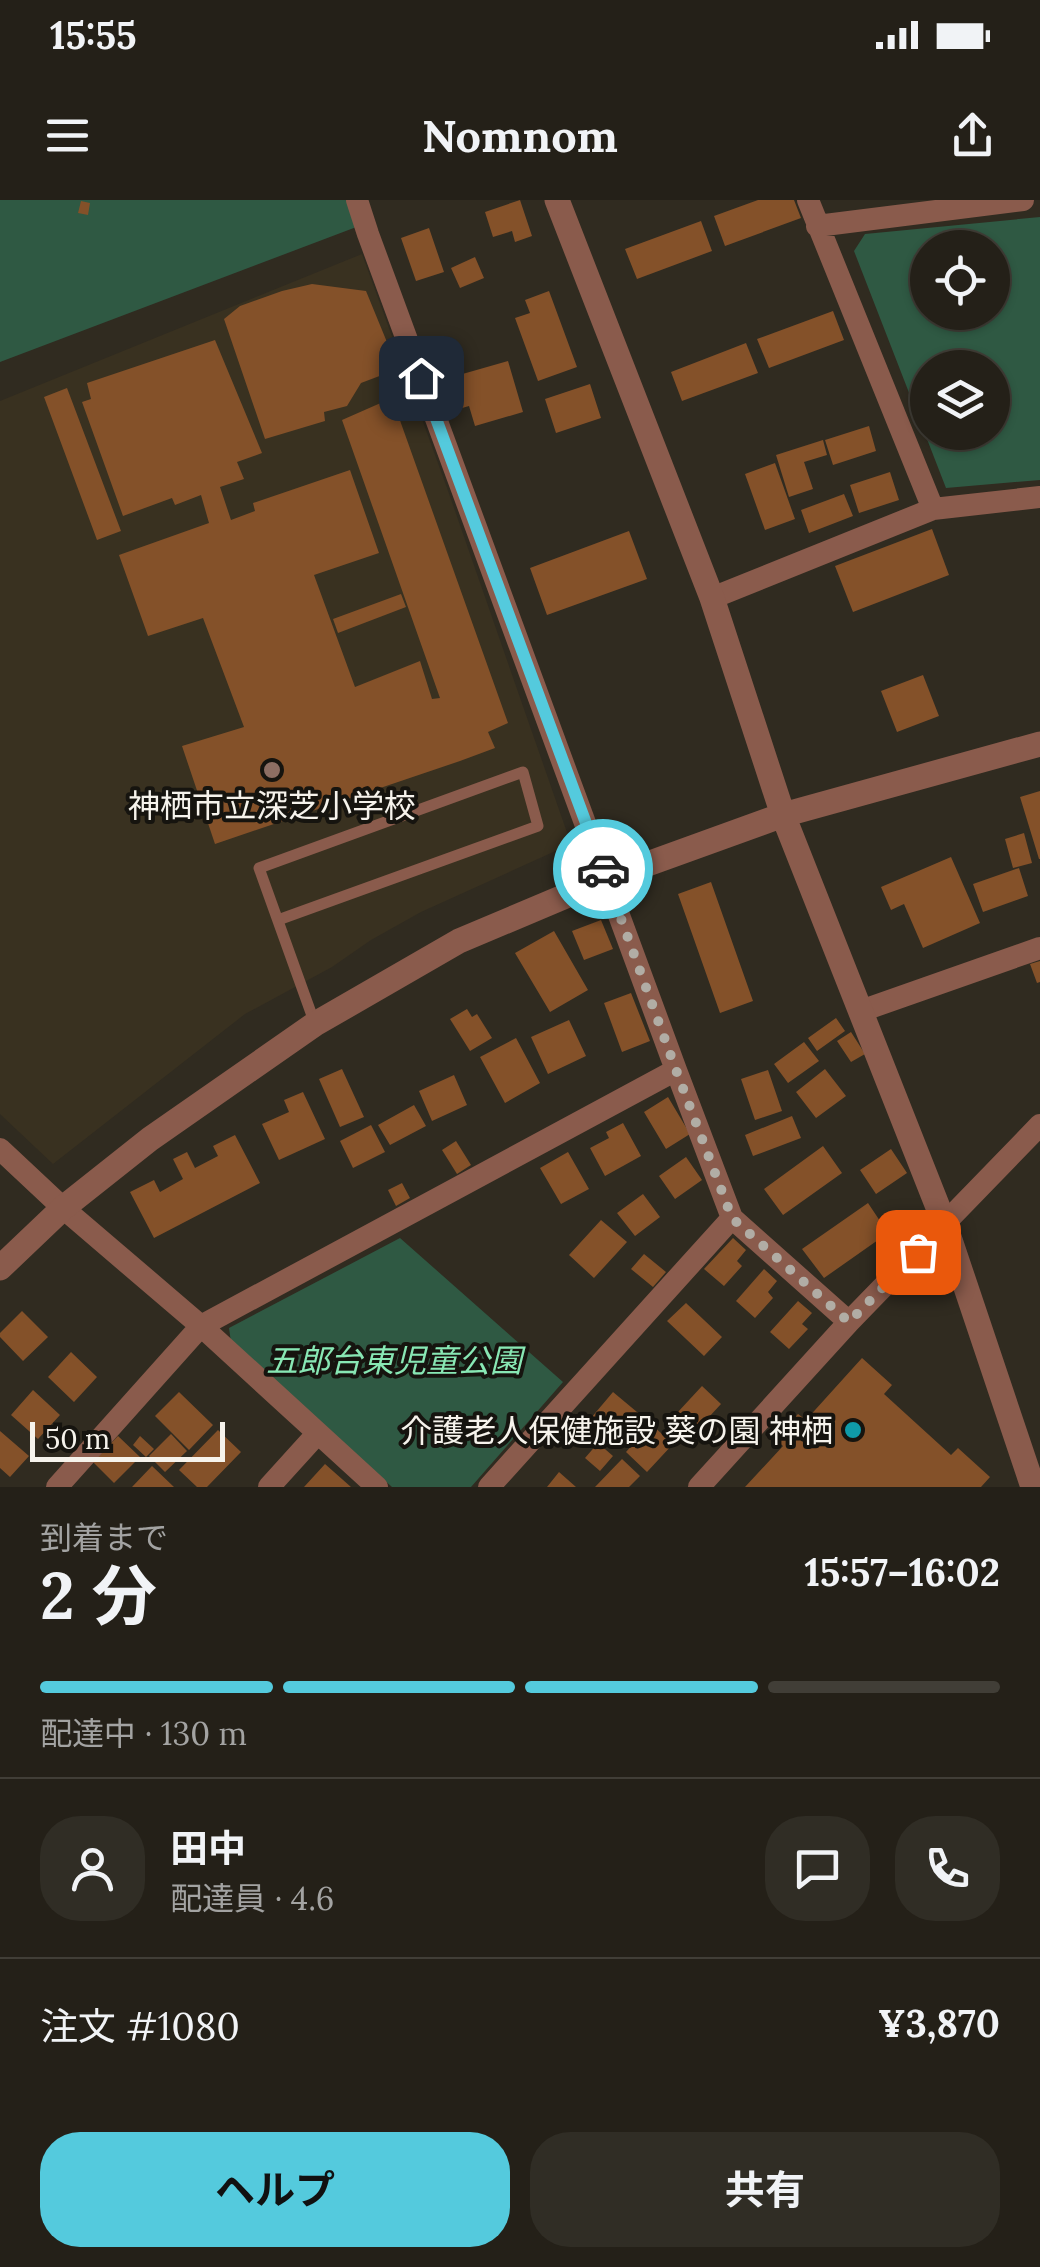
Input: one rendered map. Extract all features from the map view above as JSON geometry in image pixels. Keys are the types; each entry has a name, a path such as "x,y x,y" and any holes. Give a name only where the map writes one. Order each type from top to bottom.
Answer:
{"street":[{"path":"357,200 732,1218 849,1322"},
{"path":"557,200 712,598 784,815 945,1224 1033,1487"},
{"path":"808,200 933,509"},
{"path":"817,226 1023,200"},
{"path":"712,598 933,509 1040,497"},
{"path":"0,1268 64,1208 150,1139 315,1024 459,941 606,879 784,815 1040,744"},
{"path":"862,1011 1040,948"},
{"path":"57,1487 201,1326 676,1070"},
{"path":"698,1487 849,1322 1040,1126"},
{"path":"0,1150 377,1487"},
{"path":"489,1487 732,1218"},
{"path":"270,1487 317,1434"}],"lane":[{"path":"278,920 538,826 523,772 259,868 315,1024"}],"shaded area":[{"name":"神栖市立深芝小学校","path":"362,254 571,844 421,912 245,1014 53,1164 0,1114 0,401"}],"green space":[{"path":"0,200 350,200 359,226 0,362"},
{"path":"1040,217 1040,480 946,488 931,450 1010,450 1010,350 910,350 910,395 854,251 865,234"},
{"name":"五郎台東児童公園","path":"400,1238 563,1382 471,1487 392,1487 231,1342 229,1328"}],"building":[{"path":"520,200 532,236 515,242 512,231 493,237 485,212"},
{"path":"758,200 794,200 801,218 725,246 714,216"},
{"path":"81,201 90,203 88,215 78,213"},
{"path":"701,221 712,251 637,279 625,249"},
{"path":"429,228 444,272 416,281 401,238"},
{"path":"475,257 484,278 460,288 451,268"},
{"path":"312,284 366,291 398,369 361,383 347,406 324,412 325,421 265,439 224,319 240,306"},
{"path":"549,291 577,367 538,381 515,318 530,313 525,300"},
{"path":"833,311 844,340 769,368 757,339"},
{"path":"215,340 262,453 237,462 244,479 220,487 231,520 255,511 253,503 350,470 379,553 314,575 355,687 420,661 432,699 440,698 342,420 392,398 508,723 488,732 495,748 215,844 182,746 244,727 203,618 148,636 119,555 209,523 201,495 175,505 172,498 123,516 82,402 91,399 87,383"},
{"path":"746,343 758,373 682,401 671,372"},
{"path":"508,361 523,412 475,426 469,406 445,413 439,393 455,388 452,377"},
{"path":"590,384 601,418 556,433 545,399"},
{"path":"67,388 121,531 97,540 44,397"},
{"path":"869,426 876,451 833,465 825,440"},
{"path":"823,440 827,455 804,462 813,489 789,497 776,455"},
{"path":"775,463 795,519 765,530 745,474"},
{"path":"890,472 899,500 859,513 850,485"},
{"path":"844,494 853,516 809,533 801,510"},
{"path":"932,529 949,575 853,612 835,566"},
{"path":"629,531 647,579 547,615 530,568"},
{"path":"401,594 406,607 338,633 333,619"},
{"path":"923,675 939,716 897,732 881,691"},
{"path":"1040,791 1040,859 1039,859 1020,797"},
{"path":"1024,833 1032,863 1013,868 1005,839"},
{"path":"951,857 980,923 923,948 904,904 891,910 881,887"},
{"path":"1019,868 1028,896 983,912 973,884"},
{"path":"711,882 753,1001 720,1013 678,894"},
{"path":"601,920 613,949 584,960 572,931"},
{"path":"554,931 588,990 550,1012 515,953"},
{"path":"1040,961 1040,982 1037,983 1030,964"},
{"path":"631,993 650,1041 622,1052 604,1003"},
{"path":"467,1009 472,1017 477,1014 492,1038 470,1051 450,1019"},
{"path":"836,1018 845,1031 817,1051 808,1038"},
{"path":"569,1020 586,1056 548,1074 531,1037"},
{"path":"851,1032 865,1054 851,1062 837,1041"},
{"path":"516,1038 540,1083 505,1103 480,1057"},
{"path":"804,1042 819,1061 788,1083 774,1064"},
{"path":"342,1069 364,1117 340,1127 319,1079"},
{"path":"825,1069 846,1096 816,1118 796,1092"},
{"path":"768,1070 782,1111 755,1120 741,1079"},
{"path":"454,1075 467,1105 432,1121 419,1091"},
{"path":"303,1092 325,1139 279,1160 262,1124 289,1112 284,1100"},
{"path":"668,1097 690,1134 666,1149 644,1112"},
{"path":"414,1105 426,1126 390,1145 378,1125"},
{"path":"792,1116 801,1138 753,1156 745,1135"},
{"path":"623,1123 641,1156 605,1176 590,1148 609,1138 606,1132"},
{"path":"371,1125 385,1152 353,1168 340,1141"},
{"path":"235,1135 260,1183 154,1238 130,1192 154,1180 160,1192 183,1179 173,1159 187,1152 195,1168 218,1156 213,1146"},
{"path":"456,1141 471,1165 457,1174 442,1150"},
{"path":"823,1146 842,1173 783,1215 764,1189"},
{"path":"891,1149 907,1173 876,1194 860,1170"},
{"path":"568,1152 589,1189 561,1204 540,1168"},
{"path":"686,1157 702,1180 675,1199 659,1176"},
{"path":"402,1183 410,1198 396,1206 388,1190"},
{"path":"643,1194 660,1217 635,1236 617,1213"},
{"path":"868,1203 888,1233 824,1278 802,1249"},
{"path":"601,1220 627,1242 594,1278 569,1255"},
{"path":"733,1238 746,1250 737,1261 742,1266 724,1286 704,1269"},
{"path":"644,1254 666,1272 653,1287 631,1269"},
{"path":"764,1269 777,1281 768,1292 773,1298 755,1318 736,1301"},
{"path":"798,1301 812,1313 802,1324 808,1329 789,1349 770,1332"},
{"path":"686,1303 722,1337 704,1356 667,1321"},
{"path":"22,1311 48,1337 23,1361 0,1337"},
{"path":"71,1352 97,1377 74,1402 48,1377"},
{"name":"介護老人保健施設 葵の園 神栖","path":"862,1358 892,1385 884,1394 951,1455 958,1448 990,1477 981,1487 745,1487 783,1446 775,1439 798,1414 806,1420"},
{"path":"702,1386 721,1404 684,1444 665,1426"},
{"path":"33,1390 60,1415 38,1439 11,1415"},
{"path":"179,1392 213,1425 189,1450 155,1416"},
{"path":"613,1392 643,1417 622,1443 591,1418"},
{"path":"651,1424 673,1444 647,1472 626,1452"},
{"path":"218,1430 241,1452 207,1487 197,1487 179,1470"},
{"path":"0,1431 29,1456 10,1477 0,1468"},
{"path":"171,1434 187,1451 165,1472 149,1456"},
{"path":"118,1436 140,1457 114,1483 93,1462"},
{"path":"140,1436 154,1449 146,1457 133,1445"},
{"path":"598,1443 613,1456 600,1471 585,1458"},
{"path":"622,1459 640,1476 629,1487 595,1487"},
{"path":"325,1464 351,1487 304,1487"},
{"path":"152,1466 174,1487 132,1487"},
{"path":"559,1472 576,1487 547,1487"}],"way so far":[{"path":"603,869 732,1218 849,1322 918,1252"}],"place":[{"name":"神栖市立深芝小学校","path":"272,770"},
{"name":"介護老人保健施設 葵の園 神栖","path":"853,1430"}],"route":[{"path":"421,378 603,869"}]}
